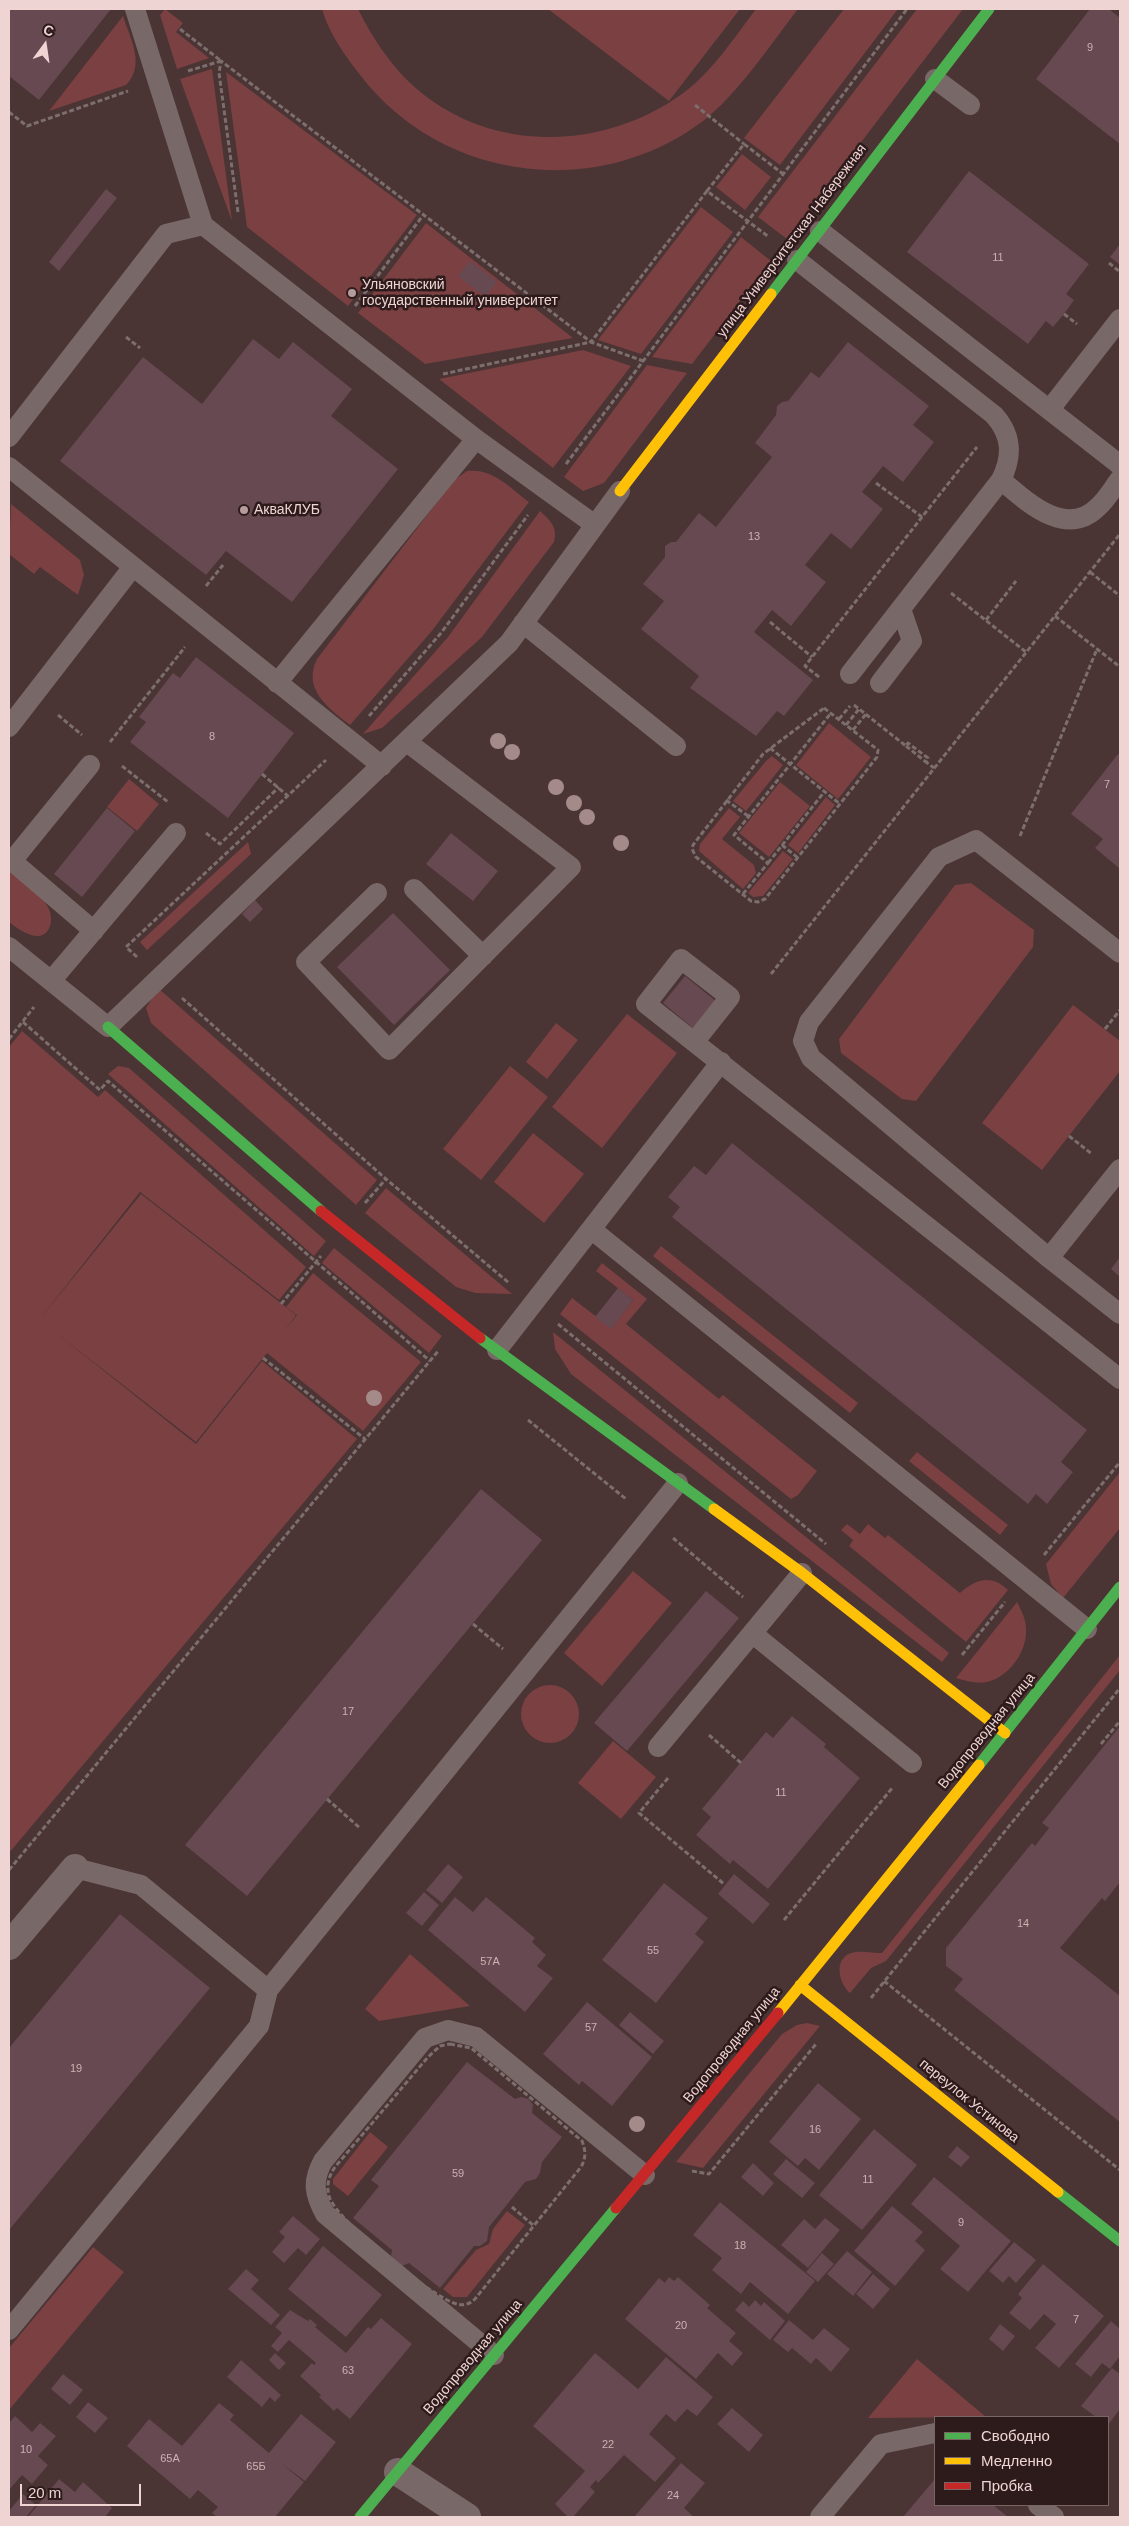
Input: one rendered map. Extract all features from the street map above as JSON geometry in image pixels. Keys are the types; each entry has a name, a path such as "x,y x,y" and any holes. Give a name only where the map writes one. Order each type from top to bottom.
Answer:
{"street":[{"name":"улица Университетская Набережная","path":"620,492 989,9"},
{"path":"108,1027 342,1230 497,1350 802,1573 1005,1733"},
{"name":"Водопроводная улица","path":"360,2517 650,2169 1005,1733 1120,1587"},
{"path":"9,1946 75,1868"},
{"name":"переулок Устинова","path":"800,1985 1120,2241"},
{"path":"398,2472 467,2517"}],"lane":[{"path":"135,9 203,224 476,439 595,525"},
{"path":"935,78 970,105"},
{"path":"9,437 166,234 203,224"},
{"path":"820,231 1120,465"},
{"path":"798,259 994,415 1004,426 1010,447 1008,467 1001,480 850,674"},
{"path":"1050,409 1120,319"},
{"path":"277,682 476,439"},
{"path":"9,468 382,766"},
{"path":"1001,480 1045,514 1062,519 1087,515 1098,507 1120,479"},
{"path":"9,947 108,1027 158,977 382,766 509,643 620,492"},
{"path":"9,727 132,568"},
{"path":"880,683 912,641 900,609"},
{"path":"523,623 676,746"},
{"path":"377,893 306,962 389,1050 571,868 407,742"},
{"path":"90,765 12,861 94,931"},
{"path":"52,982 176,833"},
{"path":"1120,953 976,840 939,857 809,1022 803,1041 811,1058 1049,1258 1120,1314"},
{"path":"414,889 482,956"},
{"path":"695,1041 1120,1380"},
{"path":"497,1350 722,1062"},
{"path":"1049,1258 1120,1169"},
{"path":"591,1229 1087,1629"},
{"path":"9,2330 259,2026 268,1990 678,1483"},
{"path":"658,1747 802,1573"},
{"path":"752,1633 912,1763"},
{"path":"75,1868 141,1885 268,1990"},
{"path":"494,2355 325,2214 317,2200 314,2185 322,2161 419,2045 426,2038 448,2030 476,2037 650,2169"},
{"path":"820,2517 881,2444 934,2432"},
{"path":"1039,2506 1054,2517"}],"path":[{"path":"832,1549 533,1304 386,1179 126,947 348,739 441,633 907,9"},
{"path":"180,29 591,342 643,361"},
{"path":"9,112 27,126 221,61"},
{"path":"221,61 219,73 245,256"},
{"path":"695,105 783,174"},
{"path":"405,382 591,342 744,144"},
{"path":"708,191 798,259"},
{"path":"338,329 424,214"},
{"path":"1110,263 1120,272"},
{"path":"121,334 140,348"},
{"path":"824,682 805,666 981,441"},
{"path":"876,483 922,517"},
{"path":"771,974 1120,534"},
{"path":"202,592 223,565"},
{"path":"1090,572 1120,596"},
{"path":"928,574 1026,652"},
{"path":"986,620 1016,581"},
{"path":"1055,616 1120,667"},
{"path":"770,622 812,657"},
{"path":"108,743 186,645"},
{"path":"1018,842 1097,649"},
{"path":"34,695 89,740"},
{"path":"839,719 850,702 906,746 908,743 928,758 926,762 934,768"},
{"path":"824,708 839,719 878,750 878,753 798,858 762,901 751,900 696,857 692,849 695,840 763,754 770,748 824,708"},
{"path":"846,725 859,709"},
{"path":"768,863 734,834 832,713"},
{"path":"853,730 866,714"},
{"path":"770,748 840,804"},
{"path":"118,763 173,806"},
{"path":"262,774 288,796"},
{"path":"204,831 220,844 279,787"},
{"path":"743,894 824,791"},
{"path":"726,800 748,817"},
{"path":"782,845 798,858"},
{"path":"9,1040 52,982"},
{"path":"1105,1029 1120,1010"},
{"path":"23,1022 100,1090 108,1082 430,1361"},
{"path":"9,1870 442,1347"},
{"path":"263,1358 365,1440"},
{"path":"543,1384 520,1413 650,1518 745,1599"},
{"path":"955,1649 962,1656 1120,1462"},
{"path":"473,1624 509,1654"},
{"path":"849,2025 1120,1688"},
{"path":"1101,1744 1120,1721"},
{"path":"705,1732 740,1762"},
{"path":"784,1920 912,1763"},
{"path":"669,1776 639,1813 724,1884"},
{"path":"327,1799 364,1831"},
{"path":"884,1981 1120,2170"},
{"path":"650,2169 709,2174 839,2016"},
{"path":"461,2044 471,2048 582,2141 586,2149 585,2159 581,2167 534,2226 475,2300 468,2304 456,2304 394,2265 334,2207 329,2198 328,2181 335,2167 428,2057 440,2046 461,2044"},
{"path":"512,2208 534,2226"}],"shaded area":[{"path":"165,9 183,23 176,32 209,58 177,69 160,15"},
{"path":"322,9 358,9 370,31 392,63 418,90 448,111 480,125 514,134 549,137 584,134 619,126 651,113 682,94 703,76 756,9 798,9 741,83 703,121 660,147 614,163 567,170 519,168 473,156 429,136 390,108 357,71 336,41"},
{"path":"548,9 740,9 669,101"},
{"path":"844,9 898,9 780,165 744,138"},
{"path":"917,9 963,9 787,239 758,217"},
{"path":"123,16 135,51 136,60 132,77 126,85 49,111"},
{"path":"212,69 232,221 180,79"},
{"path":"226,72 417,215 348,306 247,227"},
{"path":"742,154 771,177 745,210 716,187"},
{"path":"701,207 733,232 641,354 598,340"},
{"path":"426,223 573,338 425,364 358,313"},
{"path":"741,237 771,261 692,364 652,357"},
{"path":"583,350 631,366 553,468 439,379"},
{"path":"647,365 687,373 604,483 583,491 564,477"},
{"path":"467,471 485,472 493,476 529,502 431,632 350,725 326,705 315,689 313,670 317,659 454,480"},
{"path":"11,504 80,560 84,575 78,595 40,567 34,574 9,554"},
{"path":"540,511 553,525 555,533 554,542 482,637 382,728 363,734 448,637"},
{"path":"829,723 871,757 838,799 796,765"},
{"path":"772,756 783,765 746,811 733,801"},
{"path":"129,779 159,804 137,831 107,807"},
{"path":"780,782 810,806 769,857 739,833"},
{"path":"826,797 835,805 798,853 788,845"},
{"path":"729,808 740,817 722,839 754,865 756,873 743,889 699,851 700,844"},
{"path":"248,842 251,854 147,950 140,942"},
{"path":"783,851 793,859 763,896 753,897 748,893"},
{"path":"9,870 35,892 48,907 51,923 47,932 42,935 31,935 9,922"},
{"path":"971,883 1034,930 1033,947 916,1101 902,1099 841,1053 839,1039 955,885"},
{"path":"158,988 377,1180 356,1205 151,1023 146,1008"},
{"path":"1073,1005 1120,1041 1120,1071 1042,1170 982,1123"},
{"path":"627,1014 677,1053 602,1148 552,1107"},
{"path":"556,1023 578,1040 547,1079 526,1062"},
{"path":"22,1031 98,1097 105,1090 306,1267 279,1300 140,1192 39,1320 141,1194 296,1315 285,1330 297,1315 286,1307 313,1273 421,1362 363,1431 267,1353 196,1442 55,1332 196,1444 262,1361 357,1439 9,1853 9,1047"},
{"path":"118,1066 129,1068 326,1241 314,1256 108,1074"},
{"path":"510,1066 548,1097 481,1180 443,1149"},
{"path":"533,1133 584,1174 544,1223 494,1182"},
{"path":"386,1188 512,1294 475,1293 456,1287 365,1213"},
{"path":"661,1246 858,1403 850,1413 653,1256"},
{"path":"334,1248 442,1336 429,1353 322,1263"},
{"path":"602,1263 647,1299 626,1324 719,1399 723,1395 817,1471 798,1495 791,1499 560,1314 572,1298 611,1328 633,1300 596,1271"},
{"path":"553,1332 949,1653 942,1662 571,1374 555,1349"},
{"path":"917,1452 1008,1525 1000,1535 909,1461"},
{"path":"1120,1472 1120,1528 1063,1598 1051,1584 1046,1564"},
{"path":"847,1524 860,1534 868,1524 885,1538 888,1535 960,1593 972,1584 984,1580 996,1582 1008,1590 966,1642 849,1546 853,1540 841,1530"},
{"path":"633,1571 672,1603 602,1686 564,1653"},
{"path":"1017,1602 1025,1621 1026,1637 1016,1662 1003,1675 987,1682 975,1682 956,1678"},
{"path":"1120,1655 1120,1670 886,1961 871,1968 850,1993 843,1984 840,1972 840,1966 845,1956 855,1952 882,1953"},
{"path":"544,1685 556,1685 571,1693 579,1708 579,1720 571,1735 556,1743 544,1743 529,1735 521,1720 521,1708 529,1693"},
{"path":"613,1741 656,1777 621,1819 578,1783"},
{"path":"410,1954 470,2006 379,2021 365,2009"},
{"path":"807,2023 820,2026 703,2168 676,2162 782,2034 797,2025"},
{"path":"370,2132 388,2147 348,2196 333,2184 333,2179"},
{"path":"507,2211 525,2225 467,2297 453,2297 443,2289 476,2250 489,2244 493,2229"},
{"path":"93,2247 124,2272 9,2410 9,2348"},
{"path":"917,2359 985,2416 934,2416 868,2418"}],"building":[{"path":"9,9 111,9 39,100 9,76"},
{"path":"1090,9 1109,9 1120,18 1120,144 1036,79"},
{"path":"969,171 1089,264 1066,294 1074,300 1064,314 1053,327 1046,321 1028,344 907,252"},
{"path":"106,189 117,198 59,271 49,262"},
{"path":"1120,244 1120,262 1119,264 1110,257"},
{"path":"470,261 497,282 485,297 458,276"},
{"name":"АкваКЛУБ","path":"253,339 279,359 293,342 352,389 331,416 398,469 292,602 226,551 206,575 60,461 143,357 202,404"},
{"path":"848,342 929,406 913,425 934,442 903,482 883,466 862,492 883,509 851,549 831,533 805,565 826,582 791,626 772,610 754,632 813,680 784,716 777,711 756,736 690,688 699,676 641,629 664,601 643,584 665,557 665,546 671,542 676,542 699,513 716,527 772,457 755,443 776,415 777,406 782,402 788,401 811,372 819,378"},
{"path":"196,657 294,733 228,818 130,742 146,722 139,717 173,673 180,678"},
{"path":"1118,754 1120,755 1120,869 1095,848 1103,839 1071,814"},
{"path":"107,808 135,831 82,897 54,874"},
{"path":"451,833 498,871 473,901 426,864"},
{"path":"255,900 263,909 250,922 242,914"},
{"path":"393,913 450,970 394,1025 337,967"},
{"path":"685,976 717,1002 694,1029 663,1003"},
{"path":"732,1143 1087,1430 1061,1462 1073,1472 1047,1504 1036,1494 1028,1504 672,1217 680,1207 668,1197 694,1166 706,1175"},
{"path":"1120,1257 1120,1277 1111,1269"},
{"path":"618,1288 633,1300 611,1329 595,1317"},
{"path":"481,1489 542,1540 247,1896 185,1845"},
{"path":"706,1591 739,1618 627,1751 594,1723"},
{"path":"792,1716 826,1744 824,1747 860,1778 768,1889 733,1860 730,1864 696,1835 711,1817 702,1809 766,1732 773,1738"},
{"path":"1120,1726 1120,1882 1105,1901 1102,1898 1060,1948 1120,1996 1120,2122 954,1990 963,1979 946,1966 946,1948 1032,1843 1035,1846 1049,1828 1042,1823"},
{"path":"448,1864 463,1877 442,1903 426,1890"},
{"path":"734,1874 770,1904 753,1924 718,1894"},
{"path":"664,1883 708,1918 695,1934 704,1942 656,2003 602,1960"},
{"path":"424,1892 439,1905 422,1926 406,1913"},
{"path":"455,1897 473,1912 486,1897 535,1938 532,1942 546,1955 537,1966 553,1978 525,2012 428,1930"},
{"path":"120,1914 210,1988 9,2230 9,2048"},
{"path":"587,2002 652,2057 612,2106 582,2081 579,2085 543,2054"},
{"path":"630,2012 664,2041 653,2054 619,2025"},
{"path":"467,2062 515,2099 521,2097 529,2099 533,2105 532,2113 562,2137 542,2162 540,2173 536,2179 525,2182 489,2227 487,2241 480,2246 474,2246 440,2288 409,2263 402,2266 391,2256 392,2250 353,2218 379,2186 371,2180"},
{"path":"818,2083 861,2119 819,2170 805,2158 798,2166 769,2142"},
{"path":"874,2129 917,2165 862,2230 819,2195"},
{"path":"957,2146 970,2157 961,2167 948,2157"},
{"path":"786,2159 815,2183 802,2198 773,2174"},
{"path":"753,2163 774,2183 763,2196 741,2177"},
{"path":"934,2177 1011,2241 968,2292 940,2269 960,2246 911,2204"},
{"path":"720,2202 815,2281 788,2314 750,2282 741,2294 712,2270 722,2258 693,2235"},
{"path":"892,2206 923,2232 915,2241 925,2250 895,2286 854,2251"},
{"path":"293,2216 320,2239 306,2255 298,2248 284,2263 272,2252 285,2237 279,2232"},
{"path":"825,2218 840,2230 808,2268 781,2245 804,2219 815,2229"},
{"path":"1014,2242 1036,2260 1016,2283 1009,2276 1003,2283 989,2271"},
{"path":"323,2246 382,2295 346,2337 288,2289"},
{"path":"847,2251 872,2272 853,2296 827,2274"},
{"path":"822,2253 834,2264 818,2282 806,2272"},
{"path":"1043,2264 1104,2316 1059,2368 1035,2348 1056,2324 1044,2314 1030,2330 1009,2313 1022,2298 1018,2294"},
{"path":"246,2269 259,2280 251,2289 280,2315 271,2325 228,2289"},
{"path":"873,2274 890,2289 873,2309 856,2294"},
{"path":"669,2277 674,2281 678,2277 710,2305 707,2308 736,2333 729,2341 743,2353 732,2366 718,2353 696,2379 625,2319 659,2278 665,2283"},
{"path":"755,2300 761,2306 764,2302 785,2321 770,2340 735,2310 743,2301 749,2307"},
{"path":"290,2310 308,2321 310,2319 317,2325 315,2327 346,2353 368,2327 371,2329 381,2318 412,2344 350,2419 337,2408 334,2411 319,2397 321,2395 300,2376 312,2363 314,2365 316,2363 289,2340 278,2352 271,2346 282,2333 275,2327"},
{"path":"789,2320 813,2340 824,2328 850,2349 831,2372 816,2358 811,2364 792,2348 788,2352 773,2340"},
{"path":"1111,2321 1120,2329 1120,2356 1110,2369 1102,2363 1091,2377 1075,2364"},
{"path":"1000,2324 1015,2336 1003,2351 989,2339"},
{"path":"275,2353 286,2363 279,2370 269,2360"},
{"path":"595,2353 638,2389 666,2357 713,2397 697,2416 687,2409 675,2422 666,2414 649,2434 676,2458 655,2482 624,2455 598,2483 596,2480 590,2487 595,2492 573,2517 568,2517 555,2504 585,2471 533,2426"},
{"path":"241,2360 281,2395 275,2402 270,2397 262,2407 227,2377"},
{"path":"1112,2368 1120,2374 1120,2409 1109,2424 1109,2416 1095,2416 1081,2406"},
{"path":"63,2374 83,2390 70,2405 51,2389"},
{"path":"88,2402 108,2418 95,2433 76,2417"},
{"path":"219,2403 234,2415 230,2420 269,2453 301,2414 336,2442 305,2481 282,2464 304,2482 275,2517 217,2517 212,2513 218,2507 198,2490 190,2499 127,2446 149,2419 182,2446"},
{"path":"732,2408 763,2435 749,2452 717,2424"},
{"path":"15,2416 32,2432 40,2423 56,2436 38,2456 48,2465 32,2484 22,2475 9,2490 9,2423"},
{"path":"681,2463 705,2483 684,2508 694,2517 634,2517"},
{"path":"59,2479 75,2492 83,2482 112,2508 105,2517 28,2517"},
{"path":"934,2480 934,2506 994,2506 1008,2517 903,2517"},
{"path":"23,2494 36,2505 26,2517 9,2517 9,2511"}],"traffic: fast":[{"path":"771,294 989,9"},
{"path":"108,1027 321,1211"},
{"path":"480,1338 714,1509"},
{"path":"979,1765 1120,1587"},
{"path":"1058,2192 1120,2241"},
{"path":"360,2517 616,2208"}],"traffic: slow":[{"path":"620,491 771,294"},
{"path":"714,1509 802,1573 1005,1733"},
{"path":"778,2013 979,1765"},
{"path":"800,1985 1058,2192"}],"traffic: jam":[{"path":"321,1211 480,1338"},
{"path":"616,2208 778,2013"}],"place":[{"name":"Ульяновский государственный университет","path":"352,293"},
{"name":"АкваКЛУБ","path":"244,510"}]}
